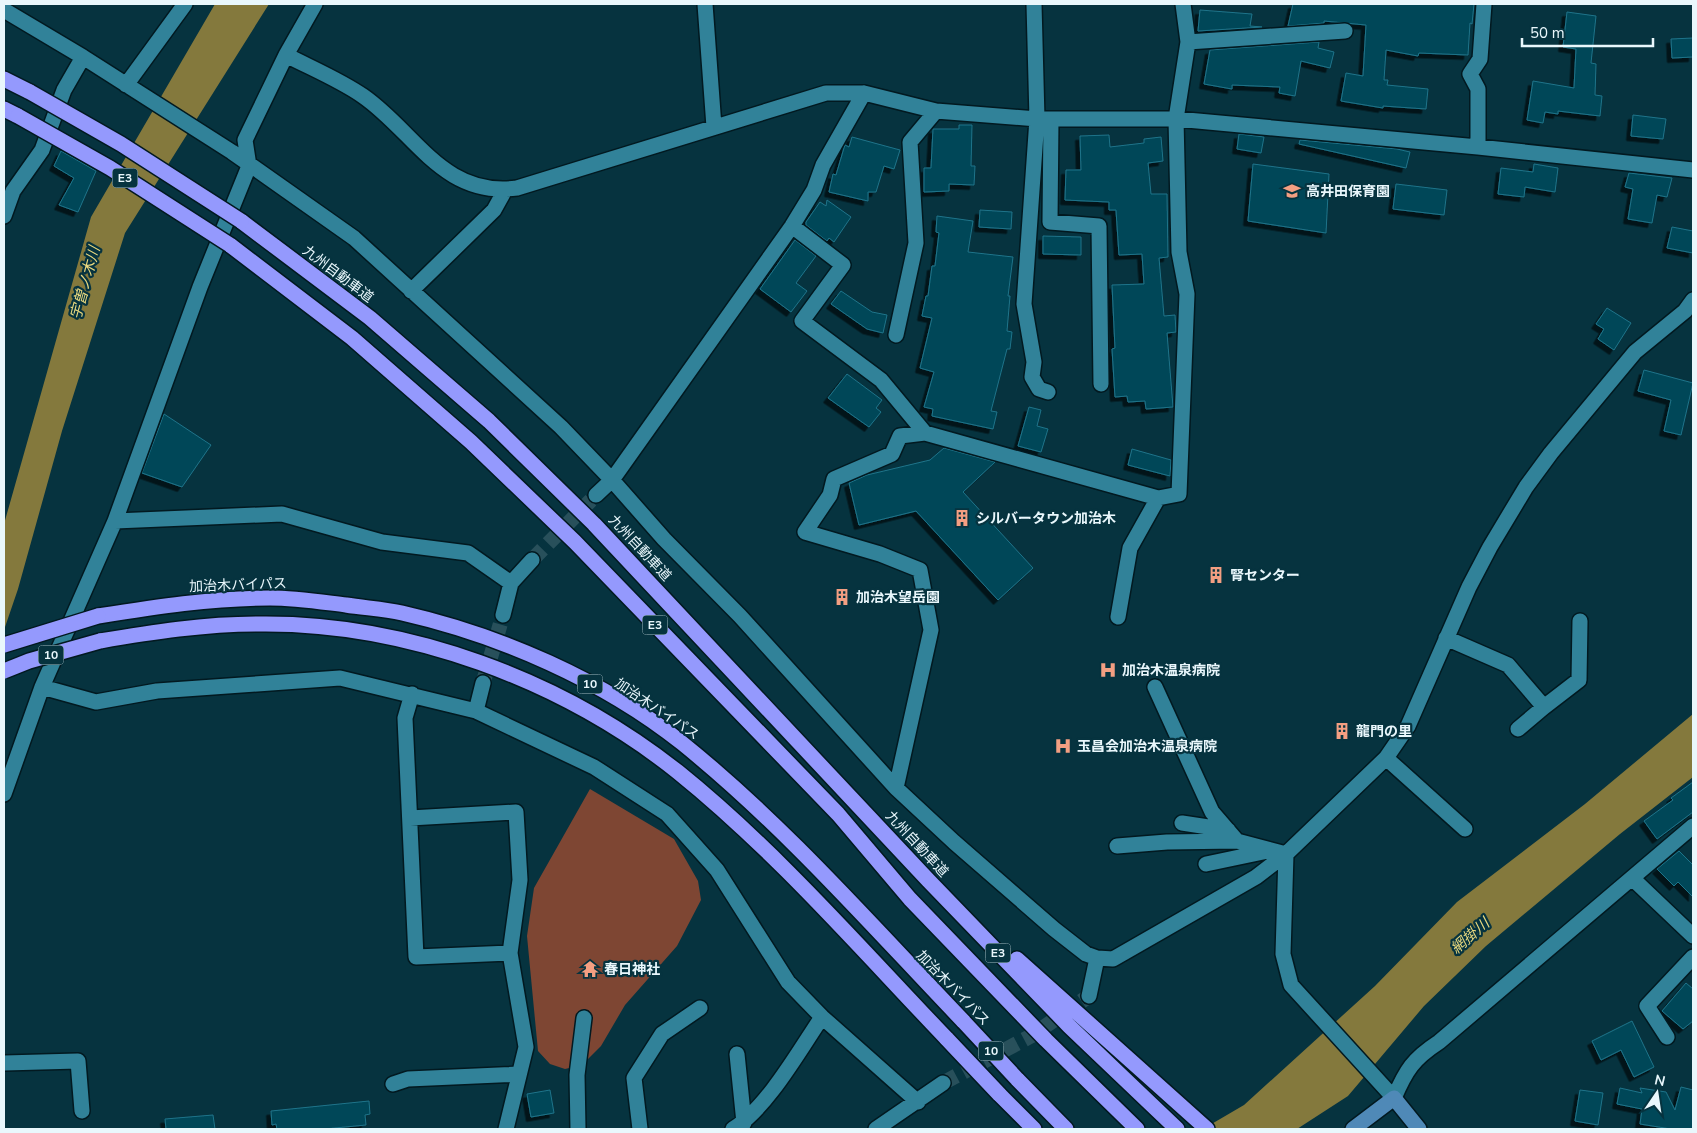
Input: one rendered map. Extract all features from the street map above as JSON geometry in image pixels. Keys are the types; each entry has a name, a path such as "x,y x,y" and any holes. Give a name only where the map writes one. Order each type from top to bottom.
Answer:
{"highway":[{"name":"九州自動車道","path":"4,79 121,144 241,221 370,318 489,422 594,524 928,880 1069,1026 1177,1129"},
{"name":"E3","path":"4,109 110,168 230,245 352,338 471,442 575,542 838,814 910,898 1046,1040 1137,1129"},
{"name":"加治木バイパス","path":"4,645 98,616 152,607 223,599 272,598 316,601 401,613 474,634 535,657 582,679 679,741 733,786 788,840 1066,1129"},
{"name":"10","path":"4,671 29,661 100,641 174,629 259,624 346,628 465,656 538,685 618,729 678,772 744,831 802,887 1034,1129"},
{"path":"928,880 1207,1129"}],"street":[{"path":"130,88 185,4"},
{"path":"4,794 42,687 115,521 200,286 249,166 245,140 286,54 314,4"},
{"path":"705,4 714,127"},
{"path":"1034,4 1044,119 1050,222 1099,226 1101,384"},
{"path":"896,788 931,630 920,570 880,554 805,532 830,495 834,479 892,454 900,436 925,433 1158,498 1179,494 1187,294 1179,252 1176,119 1188,42 1183,4"},
{"path":"1478,146 1478,89 1470,74 1480,59 1484,4"},
{"path":"4,10 83,57 232,152 249,166 354,238 561,427 612,480 664,540 740,616 896,788 954,842 1054,929 1086,954 1097,958 1113,958 1256,877 1279,852 1386,758 1408,726 1446,638 1490,547 1550,453 1635,352 1685,311 1693,300"},
{"path":"1188,42 1345,31"},
{"path":"286,54 364,96 432,160 470,185 505,190 517,188 826,93 864,93 936,111 1044,119 1176,119 1478,146 1693,170"},
{"path":"4,216 8,190 42,150 64,90 83,57"},
{"path":"596,494 612,480 792,226 814,190 823,165 864,93"},
{"path":"896,335 916,243 910,142 936,111"},
{"path":"1044,119 1024,304 1034,362 1032,377 1039,389 1048,392"},
{"path":"411,291 494,210 505,190"},
{"path":"792,226 842,265 802,321 881,380 925,433"},
{"path":"1118,617 1130,548 1158,498"},
{"path":"115,521 282,514 382,542 468,552 511,583"},
{"path":"503,615 511,583 532,560"},
{"path":"1518,729 1579,680 1580,621"},
{"path":"1446,638 1508,665 1544,707"},
{"path":"42,687 96,702 156,691 340,678 476,711 594,767 667,814 717,870 788,982 822,1017 918,1102"},
{"path":"476,711 483,683"},
{"path":"1155,687 1212,812 1232,836"},
{"path":"412,694 406,718 416,957 510,953"},
{"path":"1386,758 1465,830"},
{"path":"410,818 516,812 520,880 510,953 526,1047 506,1129"},
{"path":"1182,823 1232,836 1279,852"},
{"path":"1354,1129 1394,1098 1402,1080 1417,1057 1439,1042 1693,826"},
{"path":"1117,846 1232,836"},
{"path":"1206,864 1279,852"},
{"path":"1279,852 1283,954 1291,985 1379,1080 1419,1129"},
{"path":"1632,878 1693,936"},
{"path":"1667,1037 1647,1006 1693,957"},
{"path":"1089,996 1097,958"},
{"path":"640,1129 634,1078 662,1034 700,1008"},
{"path":"738,1126 774,1087 822,1017"},
{"path":"578,1129 577,1075 584,1018"},
{"path":"737,1054 738,1126"},
{"path":"4,1063 78,1061 82,1111"},
{"path":"393,1084 408,1079 519,1074"},
{"path":"876,1129 896,1123 918,1102 943,1084"}],"shaded area":[{"path":"590,789 674,839 698,881 701,900 677,946 625,1005 601,1046 582,1065 565,1069 550,1064 538,1051 527,936 534,888"}],"water":[{"name":"宇曽ノ木川","path":"215,4 269,4 125,233 62,431 18,589 4,630 4,524 91,217"},
{"name":"網掛川","path":"1693,714 1693,777 1620,834 1486,946 1424,1006 1348,1096 1297,1129 1203,1129 1244,1105 1375,986 1457,902 1585,804"}],"building":[{"path":"1293,4 1474,4 1472,24 1470,23 1468,55 1419,53 1418,56 1386,50 1384,80 1388,80 1387,85 1428,89 1426,109 1383,106 1383,108 1341,101 1346,73 1363,76 1366,25 1324,21 1324,23 1288,26"},
{"path":"1200,10 1252,14 1250,26 1262,27 1198,31"},
{"path":"1567,12 1596,16 1591,63 1596,64 1595,95 1602,96 1600,116 1558,111 1558,114 1545,112 1543,123 1527,120 1533,81 1574,88 1576,49 1563,47"},
{"path":"1693,38 1693,57 1672,58 1671,39"},
{"path":"1319,42 1318,48 1334,52 1330,68 1301,61 1295,96 1279,93 1280,87 1232,85 1232,89 1204,84 1210,50"},
{"path":"1633,115 1666,119 1663,139 1631,136"},
{"path":"959,125 972,125 971,166 975,166 974,185 949,184 949,191 924,192 924,168 931,168 933,129 959,129"},
{"path":"1239,134 1264,137 1261,153 1237,149"},
{"path":"1109,135 1110,147 1144,143 1144,139 1161,137 1163,161 1148,163 1151,194 1167,194 1168,257 1159,258 1164,316 1175,315 1176,332 1167,333 1173,407 1146,409 1145,401 1128,402 1127,396 1115,397 1112,349 1115,348 1112,285 1144,284 1142,254 1119,255 1116,210 1109,210 1109,202 1065,200 1066,170 1081,170 1080,136"},
{"path":"852,137 900,150 894,169 884,166 876,192 868,192 868,201 829,192 833,174 836,175 845,145 849,147"},
{"path":"1300,140 1397,149 1410,152 1406,168 1299,144"},
{"path":"61,151 96,171 78,212 59,205 74,178 54,166"},
{"path":"1253,164 1329,174 1326,233 1248,221"},
{"path":"1534,164 1558,168 1555,192 1525,187 1524,197 1498,194 1501,168 1533,172"},
{"path":"1629,173 1672,178 1667,197 1657,195 1652,223 1628,219 1633,189 1625,187"},
{"path":"1396,184 1447,190 1444,215 1393,209"},
{"path":"827,200 851,217 834,242 829,238 827,241 806,225 806,222 820,202 826,206"},
{"path":"980,210 1012,212 1011,229 979,227"},
{"path":"937,216 973,221 968,252 1013,257 1008,296 1010,296 1007,331 1012,332 1010,349 1007,349 991,411 997,412 993,429 932,416 933,409 924,407 934,372 920,368 932,318 922,316 926,296 928,296 932,266 935,266 939,233 936,232"},
{"path":"1672,227 1693,231 1693,253 1667,248"},
{"path":"1043,236 1081,237 1081,255 1043,254"},
{"path":"795,240 816,256 796,283 807,291 791,312 760,289"},
{"path":"841,291 872,312 887,315 883,333 867,329 831,304"},
{"path":"1607,308 1631,323 1614,350 1598,339 1604,329 1596,324"},
{"path":"1644,370 1693,383 1681,435 1664,431 1671,400 1638,391"},
{"path":"847,374 882,400 876,408 881,412 869,427 828,398"},
{"path":"1029,407 1041,410 1037,426 1048,429 1041,452 1018,446"},
{"path":"164,414 211,445 182,487 142,473"},
{"name":"シルバータウン加治木","path":"944,448 995,462 963,492 1033,568 998,600 916,511 859,525 849,483 867,475 930,460"},
{"path":"1132,449 1171,460 1170,476 1128,465"},
{"path":"1693,782 1693,812 1657,839 1644,821 1673,800 1671,798"},
{"path":"1679,851 1693,865 1693,897 1678,882 1674,886 1657,869"},
{"path":"1686,983 1693,989 1693,1021 1683,1029 1662,1011"},
{"path":"1632,1021 1654,1067 1634,1077 1621,1050 1601,1060 1592,1041"},
{"path":"1681,1087 1693,1090 1693,1129 1671,1129 1640,1124 1642,1109 1617,1104 1620,1088 1642,1093 1640,1088 1666,1092 1675,1110"},
{"path":"550,1090 554,1113 531,1117 527,1094"},
{"path":"1580,1090 1603,1093 1598,1125 1575,1121"},
{"path":"369,1101 370,1114 365,1115 366,1125 324,1129 277,1129 276,1124 272,1125 271,1111"},
{"path":"213,1115 215,1129 166,1129 165,1119"}],"tunnel":[{"path":"532,560 596,495"},
{"path":"483,683 503,615"},
{"path":"943,1083 1031,1036 1089,996"}],"place":[{"name":"高井田保育園","path":"1292,191"},
{"name":"シルバータウン加治木","path":"962,518"},
{"name":"腎センター","path":"1216,575"},
{"name":"加治木望岳園","path":"842,597"},
{"name":"加治木温泉病院","path":"1108,670"},
{"name":"龍門の里","path":"1342,731"},
{"name":"玉昌会加治木温泉病院","path":"1063,746"},
{"name":"春日神社","path":"590,969"}]}
